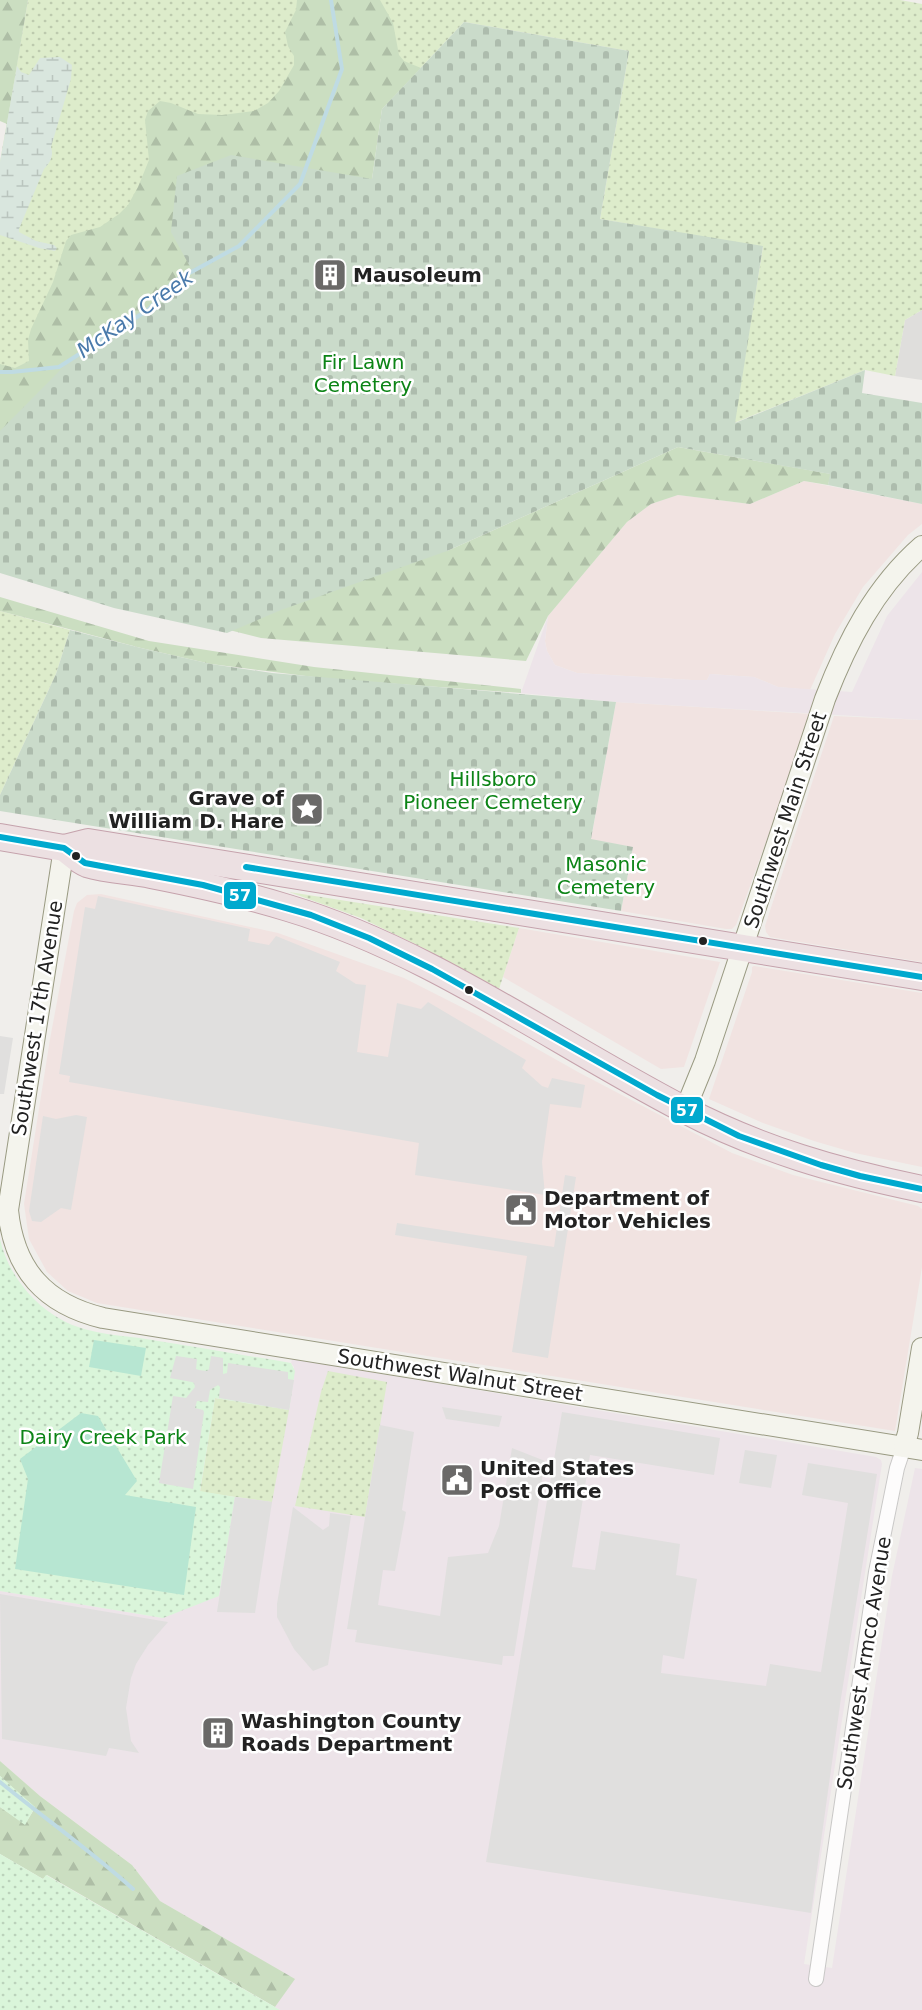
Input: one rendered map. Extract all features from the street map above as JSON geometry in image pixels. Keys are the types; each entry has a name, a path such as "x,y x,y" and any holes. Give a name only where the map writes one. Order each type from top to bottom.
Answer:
{"highway":[{"path":"0,837 64,848 88,842 922,977"},
{"path":"64,848 85,863 203,885 247,896 311,915 369,938 432,969 685,1110 739,1136 798,1158 860,1176 922,1189"}],"street":[{"name":"Southwest Main Street","path":"685,1110 702,1068 825,699 844,652 861,619 887,584 922,546"},
{"name":"Southwest 17th Avenue","path":"20,1258 10,1228 9,1198 64,848"},
{"name":"Southwest Walnut Street","path":"20,1258 39,1284 57,1300 78,1311 103,1318 913,1449"},
{"name":"Southwest Armco Avenue","path":"816,1979 876,1572 897,1468 913,1449 908,1433 922,1348"}],"shaded area":[{"path":"922,310 922,380 895,376 905,320"},
{"path":"804,481 922,504 922,524 908,535 863,587 835,634 810,690 778,687 754,677 710,674 707,680 692,680 577,673 555,665 547,651 545,641 548,616 627,522 651,504 678,495 750,504"},
{"path":"922,572 922,720 616,702 521,693 548,616 545,641 547,651 555,665 577,673 692,680 707,680 710,674 754,677 778,687 852,692 887,616"},
{"path":"616,702 812,714 736,925 732,929 621,911 633,847 591,840"},
{"path":"834,716 922,720 922,962 770,937 766,932 765,926"},
{"path":"101,894 278,933 404,978 732,1153 793,1175 918,1206 922,1209 922,1267 895,1431 97,1303 68,1291 47,1272 29,1239 24,1204 50,1039 74,911 77,903 87,895"},
{"path":"98,896 250,929 248,941 269,945 276,936 340,962 336,971 356,984 366,985 357,1052 388,1057 397,1003 421,1009 428,1002 526,1060 522,1068 542,1086 548,1088 552,1078 585,1085 581,1108 550,1104 542,1162 545,1195 415,1175 419,1143 69,1082 70,1076 59,1074 85,907 95,909"},
{"path":"519,928 720,962 684,1067 661,1069 503,977"},
{"path":"754,966 922,993 922,1167 855,1153 814,1141 763,1123 709,1099"},
{"path":"0,1036 13,1038 4,1094 0,1094"},
{"path":"76,1115 87,1117 71,1210 61,1208 41,1222 32,1221 29,1211 43,1116 56,1119"},
{"path":"565,1175 576,1177 548,1358 512,1352 527,1256 395,1235 397,1223 554,1247"},
{"path":"176,1356 197,1359 196,1369 199,1370 209,1369 211,1356 223,1358 223,1374 227,1373 228,1363 288,1372 288,1379 294,1380 289,1410 219,1398 220,1387 218,1385 210,1390 208,1402 197,1401 195,1408 204,1412 193,1489 159,1483 173,1396 186,1398 195,1387 192,1382 170,1378"},
{"path":"292,1359 876,1457 881,1460 804,1964 832,1968 892,1576 915,1468 922,1469 922,2010 280,2010 275,2007 294,1979 160,1901 132,1865 40,1796 0,1761 0,1591 163,1618 235,1497 200,1492 215,1398 289,1409 294,1367 291,1363"},
{"path":"442,1407 502,1416 499,1427 446,1419"},
{"path":"562,1412 720,1438 714,1475 590,1455 572,1567 595,1570 601,1531 680,1544 676,1575 697,1579 684,1659 663,1655 661,1673 766,1686 770,1664 821,1672 848,1503 802,1495 808,1463 877,1474 841,1698 811,1913 486,1862"},
{"path":"380,1425 414,1432 402,1510 406,1512 395,1571 383,1570 378,1605 440,1616 448,1557 488,1553 499,1526 512,1448 545,1461 514,1656 503,1656 502,1665 355,1642 357,1630 347,1629"},
{"path":"745,1450 777,1455 771,1488 739,1483"},
{"path":"235,1497 272,1502 255,1613 217,1612"},
{"path":"293,1507 323,1530 329,1526 330,1513 351,1516 328,1665 313,1671 294,1649 277,1617 277,1604"},
{"path":"0,1594 168,1622 148,1645 136,1664 131,1678 126,1708 131,1741 139,1753 109,1748 106,1756 2,1739"}],"green space":[{"path":"0,0 28,0 7,124 0,121"},
{"path":"28,0 900,0 922,4 922,310 905,320 895,376 865,370 734,423 763,247 600,219 629,51 464,22 382,109 0,431 0,162"},
{"path":"297,0 380,0 393,23 399,55 404,61 421,68 382,109 372,179 447,551 678,447 831,474 828,485 804,481 750,504 678,495 651,504 627,522 548,616 526,661 261,638 110,600 0,561 0,364 15,368 29,361 28,340 31,329 53,282 66,241 71,235 100,227 128,205 149,160 145,120 148,111 160,101 198,114 222,115 254,111 268,103 279,91 294,65 294,56 288,46 285,32 296,10"},
{"name":"Fir Lawn Cemetery","path":"464,22 629,51 600,219 763,246 735,423 865,370 862,393 922,403 922,504 828,485 830,474 678,447 447,551 281,610 227,633 114,608 0,573 0,431 90,340 188,284 193,272 171,232 177,176 231,155 372,179 382,109"},
{"path":"60,57 72,65 71,79 51,147 51,159 44,169 19,229 19,232 36,241 54,245 57,248 55,251 0,235 0,162 17,66 21,72 29,75 40,58"},
{"path":"0,597 149,641 314,667 521,689 521,693 330,679 211,664 0,611"},
{"path":"0,611 70,630 56,674 0,795"},
{"name":"Hillsboro Pioneer Cemetery","path":"70,630 211,664 272,673 616,702 591,839 633,847 621,911 0,811 0,795 56,674"},
{"path":"289,892 519,928 499,989 361,918"},
{"name":"Dairy Creek Park","path":"0,1239 8,1263 22,1286 51,1313 72,1325 103,1333 291,1363 295,1371 289,1410 215,1398 200,1491 235,1497 219,1596 163,1618 0,1591"},
{"path":"94,1340 146,1348 141,1376 89,1367"},
{"path":"328,1371 387,1382 365,1517 295,1506 321,1392"},
{"path":"215,1398 289,1410 272,1502 200,1492"},
{"path":"81,1413 98,1416 137,1481 125,1495 196,1507 184,1595 15,1569 28,1479 20,1459"},
{"path":"0,1761 40,1796 132,1865 160,1901 295,1979 275,2007 47,1875 43,1879 0,1854 0,1807 25,1824 35,1808 0,1776"},
{"path":"0,1776 35,1807 25,1825 0,1807"},
{"path":"0,1854 43,1879 46,1875 280,2010 0,2010"}],"waterway":[{"name":"McKay Creek","path":"0,372 59,367 148,310 173,282 239,246 300,184 342,69 331,0"},
{"path":"0,1782 133,1889"}],"transit line":[{"name":"57","path":"0,837 64,848 85,863 203,885 311,915 369,938 432,969 657,1095 739,1136 821,1165 922,1189"},
{"name":"57","path":"246,867 922,977"}],"place":[{"name":"Mausoleum","path":"330,275"},
{"name":"Grave of William D. Hare","path":"307,809"},
{"name":"Department of Motor Vehicles","path":"521,1210"},
{"name":"United States Post Office","path":"457,1480"},
{"name":"Washington County Roads Department","path":"218,1733"}],"park label":[{"name":"Masonic Cemetery","path":"606,876"}]}
